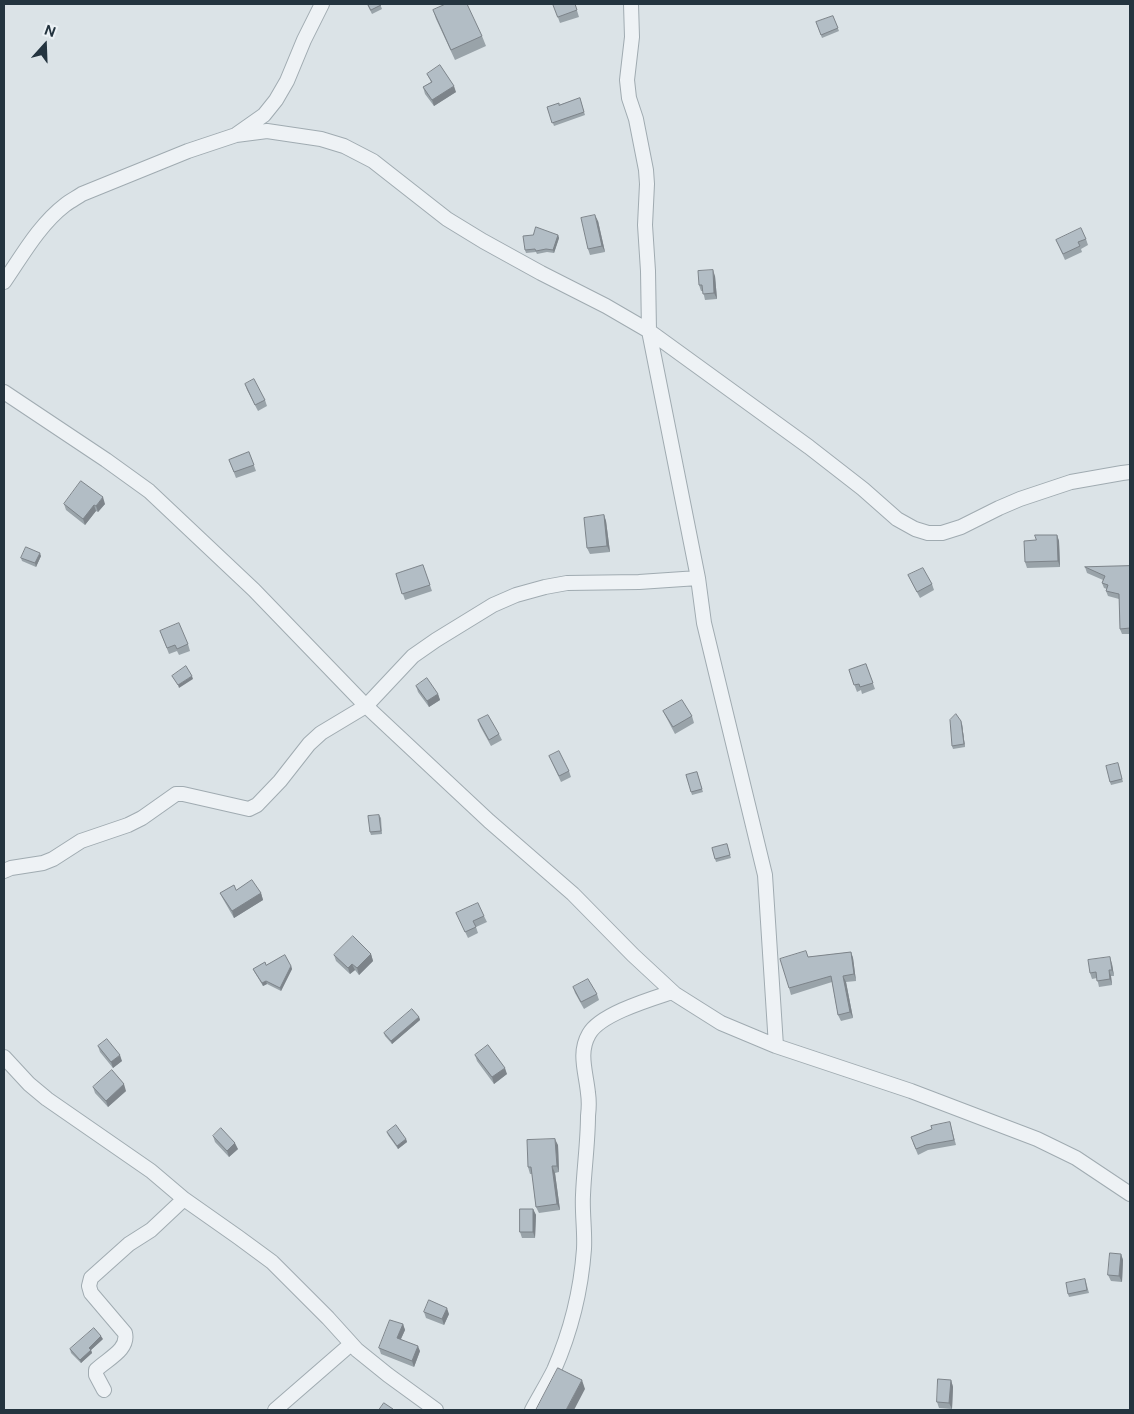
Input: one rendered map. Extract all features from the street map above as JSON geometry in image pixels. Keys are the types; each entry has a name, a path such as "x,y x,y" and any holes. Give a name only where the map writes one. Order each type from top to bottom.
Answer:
{"street":[{"path":"236,134 264,115 276,100 288,81 304,40 322,4"},
{"path":"631,4 632,38 627,80 629,98 636,119 646,170 645,233 648,271 648,331 698,578 704,623 765,875 776,1046"},
{"path":"4,282 37,234 54,214 82,194 188,151 236,134 267,131 321,139 344,146 373,161 448,219 483,241 606,306 648,331 809,447 863,489 897,519 915,529 928,533 942,533 961,527 999,508 1072,482 1130,472"},
{"path":"4,392 149,491 254,590 366,706 489,821 573,894 672,992 721,1023 776,1046 911,1091 1037,1139 1076,1158 1130,1194"},
{"path":"4,871 11,868 43,863 53,859 81,841 128,825 142,818 176,794 250,809 257,805 280,781 309,744 321,734 366,706 413,656 493,604 544,587 567,583 639,582 698,578"},
{"path":"532,1410 553,1370 569,1331 576,1307 582,1269 584,1246 583,1198 588,1118 588,1093 582,1053 584,1044 590,1031 603,1021 630,1006 672,992"},
{"path":"4,1057 29,1084 47,1099 151,1171 184,1199 272,1262 351,1344 388,1375 436,1410"},
{"path":"104,1390 96,1375 96,1370 124,1346 126,1339 125,1333 91,1293 89,1286 91,1278 129,1244 151,1230 184,1199"},
{"path":"275,1410 351,1344"}],"building":[{"path":"368,4 380,4 381,5 371,10"},
{"path":"446,4 467,4 482,36 451,50 433,10"},
{"path":"553,4 575,4 577,10 558,17"},
{"path":"833,16 838,28 821,35 816,22"},
{"path":"440,65 454,86 432,100 423,87 432,82 427,74"},
{"path":"580,98 584,112 552,123 547,107"},
{"path":"595,215 602,246 588,249 581,218"},
{"path":"536,227 558,235 553,250 525,250 523,236 533,235"},
{"path":"1081,228 1086,239 1078,242 1080,246 1063,254 1056,240"},
{"path":"713,270 714,293 703,294 702,285 699,285 698,271"},
{"path":"254,379 265,400 255,405 245,384"},
{"path":"249,452 254,465 234,472 229,460"},
{"path":"81,481 103,497 83,519 64,504"},
{"path":"604,515 607,546 587,548 584,518"},
{"path":"1035,535 1057,535 1058,561 1025,562 1024,541 1036,540"},
{"path":"26,547 40,553 35,563 21,558"},
{"path":"423,565 430,585 402,594 396,574"},
{"path":"1130,566 1130,628 1120,629 1119,594 1106,591 1108,585 1102,583 1105,576 1085,567"},
{"path":"923,568 932,584 917,592 908,575"},
{"path":"179,623 188,644 177,649 175,645 167,648 160,631"},
{"path":"866,664 873,683 860,687 859,684 854,685 849,670"},
{"path":"186,666 192,676 178,685 172,676"},
{"path":"427,678 438,694 427,701 416,686"},
{"path":"682,700 692,716 673,727 663,711"},
{"path":"956,714 961,721 964,744 952,746 950,720"},
{"path":"488,715 499,734 489,740 478,720"},
{"path":"559,751 569,771 559,776 549,756"},
{"path":"1118,763 1122,779 1110,782 1106,766"},
{"path":"697,772 702,789 691,792 686,775"},
{"path":"379,815 381,831 370,832 368,816"},
{"path":"727,844 730,855 715,859 712,848"},
{"path":"252,880 261,893 232,911 220,893 234,885 236,890"},
{"path":"478,903 484,916 473,921 476,927 465,932 456,913"},
{"path":"353,936 371,954 357,968 352,964 348,968 334,955"},
{"path":"806,951 808,957 851,952 854,974 843,976 850,1012 838,1015 831,976 789,988 780,959"},
{"path":"285,955 291,966 280,988 266,981 262,983 253,969 265,962 266,965"},
{"path":"1110,957 1112,970 1109,970 1110,979 1097,981 1096,972 1090,973 1088,960"},
{"path":"588,979 597,994 581,1002 573,987"},
{"path":"412,1009 419,1017 391,1041 384,1033"},
{"path":"107,1039 120,1055 111,1062 98,1046"},
{"path":"488,1045 505,1068 492,1077 475,1055"},
{"path":"112,1070 124,1084 106,1101 93,1087"},
{"path":"950,1122 954,1140 926,1145 916,1149 911,1137 932,1129 931,1126"},
{"path":"396,1125 406,1139 397,1146 387,1132"},
{"path":"221,1128 235,1143 227,1151 213,1136"},
{"path":"555,1139 557,1166 552,1166 557,1204 536,1207 531,1167 528,1167 527,1140"},
{"path":"520,1209 533,1209 533,1232 520,1232"},
{"path":"1110,1253 1121,1254 1119,1276 1108,1275"},
{"path":"1085,1279 1087,1290 1068,1294 1066,1283"},
{"path":"429,1300 447,1308 442,1319 424,1312"},
{"path":"390,1320 403,1324 397,1338 418,1346 412,1361 379,1348"},
{"path":"94,1328 101,1336 89,1348 91,1350 80,1360 70,1349"},
{"path":"558,1368 582,1380 566,1410 536,1410"},
{"path":"938,1379 951,1380 949,1403 937,1402"},
{"path":"384,1403 393,1409 379,1410"}]}
